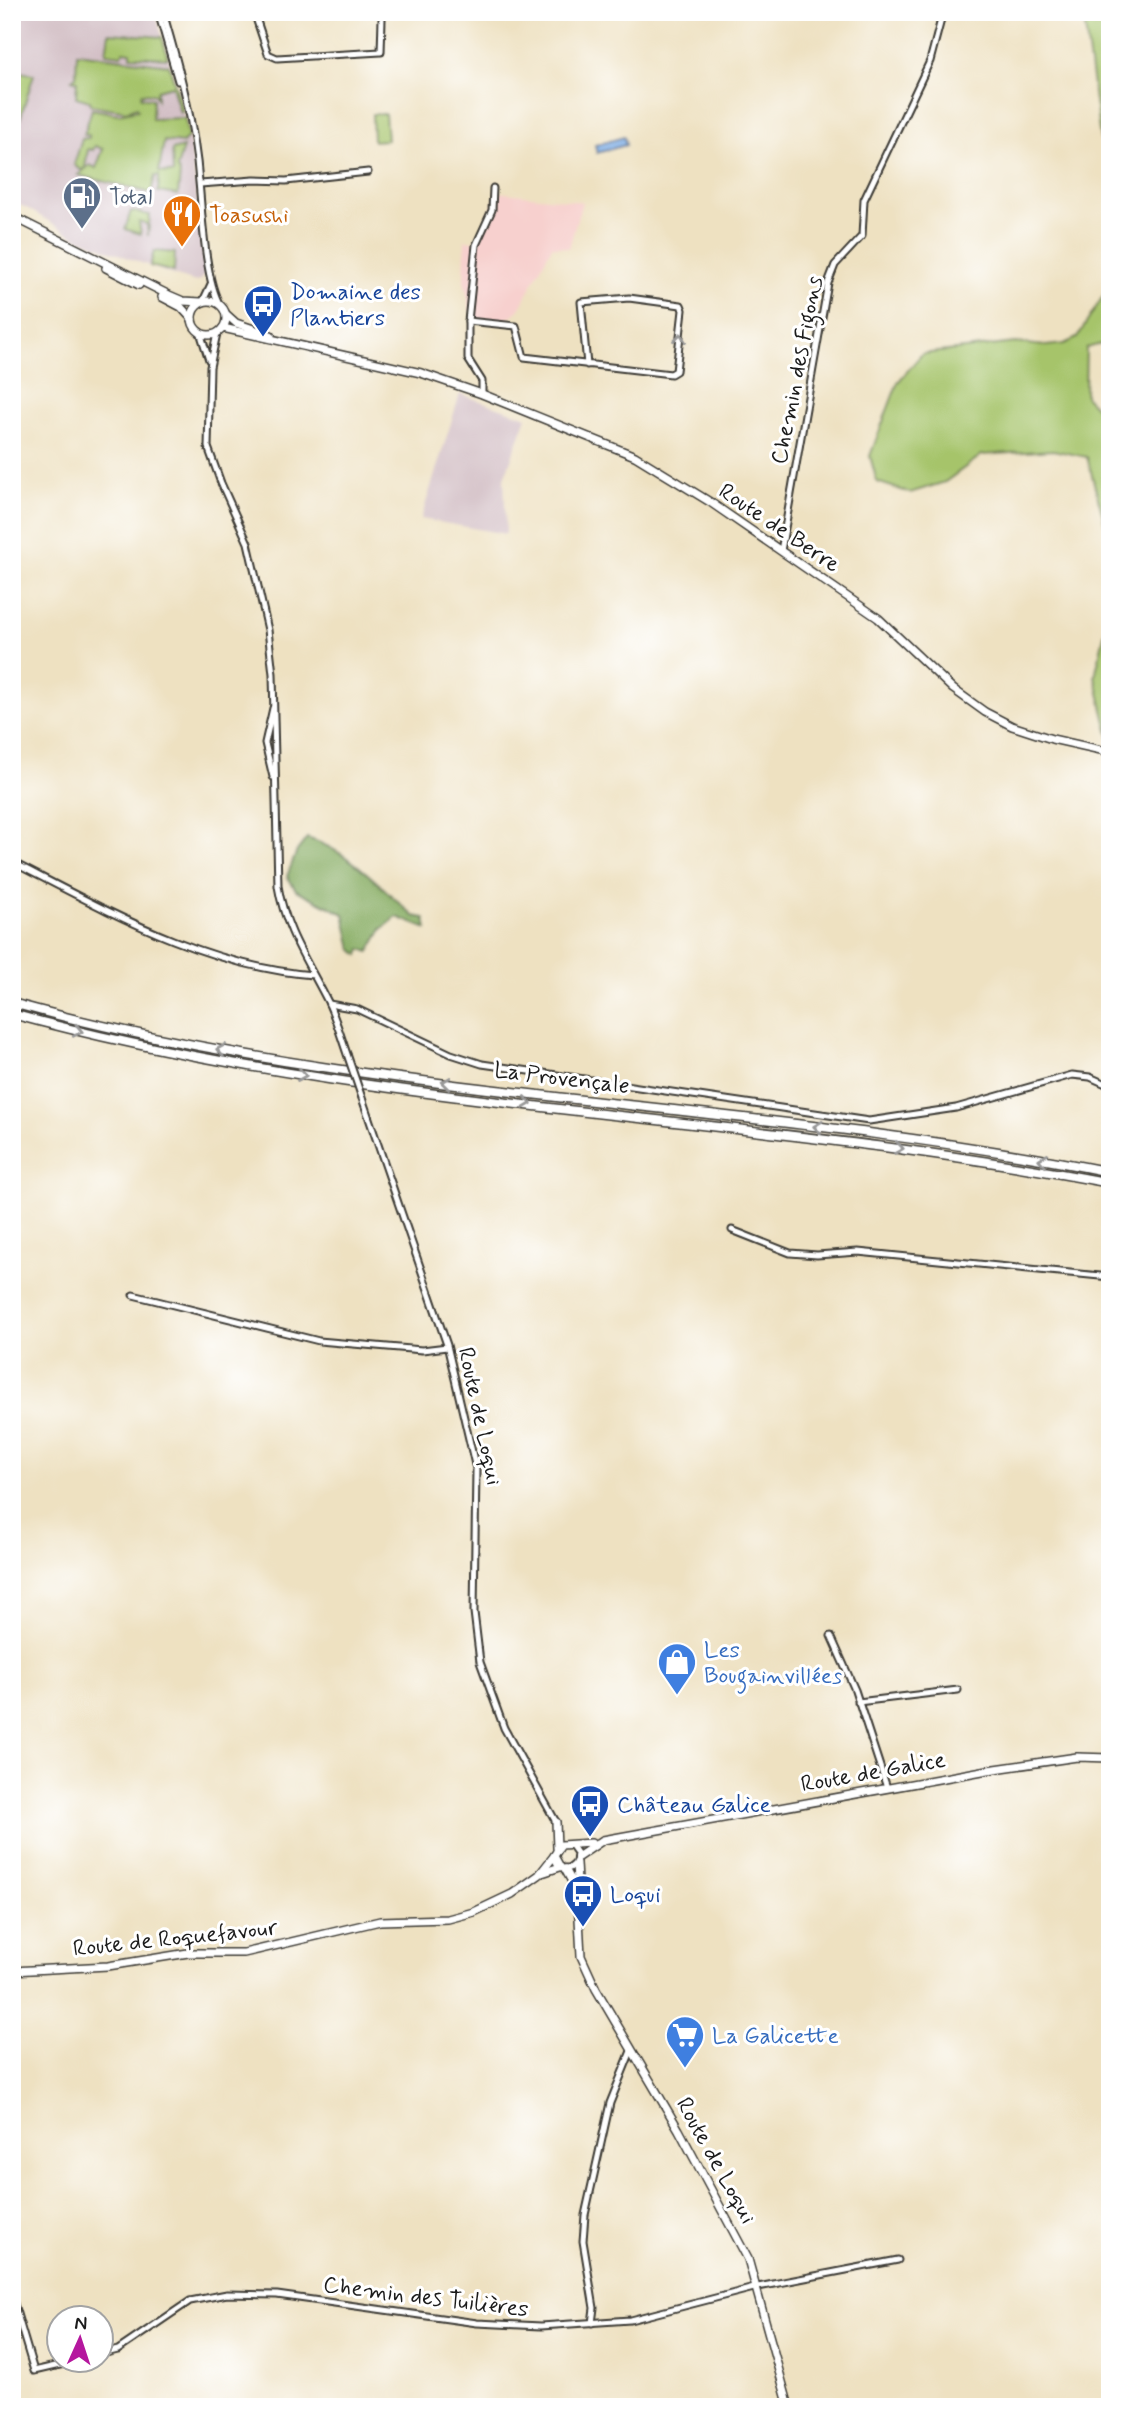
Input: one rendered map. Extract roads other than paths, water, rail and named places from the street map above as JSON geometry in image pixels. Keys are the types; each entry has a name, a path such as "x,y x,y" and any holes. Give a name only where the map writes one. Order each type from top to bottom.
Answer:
{"highway":[{"name":"La Provençale","path":"12,1003 162,1039 324,1067 842,1130 1110,1172"},
{"name":"La Provençale","path":"12,1014 160,1050 312,1076 877,1145 1110,1183"}],"main road":[{"path":"12,218 169,295 220,305 226,314 220,330 200,332 192,319 173,303 12,218"},
{"path":"192,319 194,309 200,302"},
{"name":"Route de Berre","path":"226,314 236,323 257,331 404,369 482,394 635,456 878,618 953,689 985,712 1012,726 1052,739 1110,752"},
{"name":"Route de Berre","path":"220,330 404,369"},
{"name":"Route de Galice","path":"555,1852 569,1845 887,1788 1077,1757 1110,1758"},
{"path":"556,1822 569,1845"},
{"path":"556,1822 555,1852 576,1891"},
{"path":"577,1860 599,1841"},
{"path":"538,1875 555,1852"},
{"name":"Route de Loqui","path":"577,1860 579,1946 596,1989 727,2215 758,2287 789,2407"},
{"path":"538,1875 563,1868"},
{"name":"Route de Roquefavour","path":"12,1972 120,1965 188,1953 244,1953 380,1921 448,1919 500,1901 538,1875"}],"street":[{"path":"160,12 184,97 200,184 212,281 220,305"},
{"path":"254,12 268,54 276,58 381,52 382,19"},
{"name":"Chemin des Figons","path":"781,551 828,283 835,265 862,236 864,200 930,61 943,12"},
{"path":"200,184 254,180 286,181 368,172"},
{"path":"482,394 482,382 468,359 468,321 476,244 492,210 493,188"},
{"path":"200,302 212,281"},
{"path":"468,321 516,326 524,357 587,365 671,374 676,371 683,310 681,305 629,298 581,302 587,365"},
{"path":"220,330 210,366 208,447 221,483 244,531 268,629 275,705 275,782"},
{"path":"200,332 210,366"},
{"path":"275,705 265,743 275,782"},
{"name":"Route de Loqui","path":"275,782 281,904 290,929 329,1004 347,1054 447,1347 476,1469 474,1612 480,1662 504,1728 556,1822"},
{"path":"12,862 160,936 279,972 313,975"},
{"path":"329,1004 357,1009 451,1054 482,1064 869,1121 956,1108 1072,1075 1090,1077 1110,1086"},
{"path":"732,1230 790,1253 858,1252 1110,1277"},
{"path":"133,1295 319,1341 422,1350 447,1347"},
{"path":"831,1636 858,1702 887,1788"},
{"path":"858,1702 958,1690"},
{"path":"563,1868 577,1860 569,1845"},
{"path":"592,2323 594,2308 583,2241 585,2216 596,2177 610,2103 631,2051"},
{"name":"Chemin des Tuilières","path":"116,2350 190,2301 227,2294 277,2295 477,2323 541,2326 653,2315 758,2287 898,2260"},
{"path":"12,2298 34,2371 46,2368"}],"water":[{"path":"624,137 626,145 597,153 595,145"}],"place":[{"name":"Total","path":"82,230"},
{"name":"Toasushi","path":"182,248"},
{"name":"Domaine des Plantiers","path":"263,338"},
{"name":"Les Bougainvillées","path":"677,1696"},
{"name":"Château Galice","path":"590,1838"},
{"name":"Loqui","path":"583,1928"},
{"name":"La Galicette","path":"685,2069"}]}
